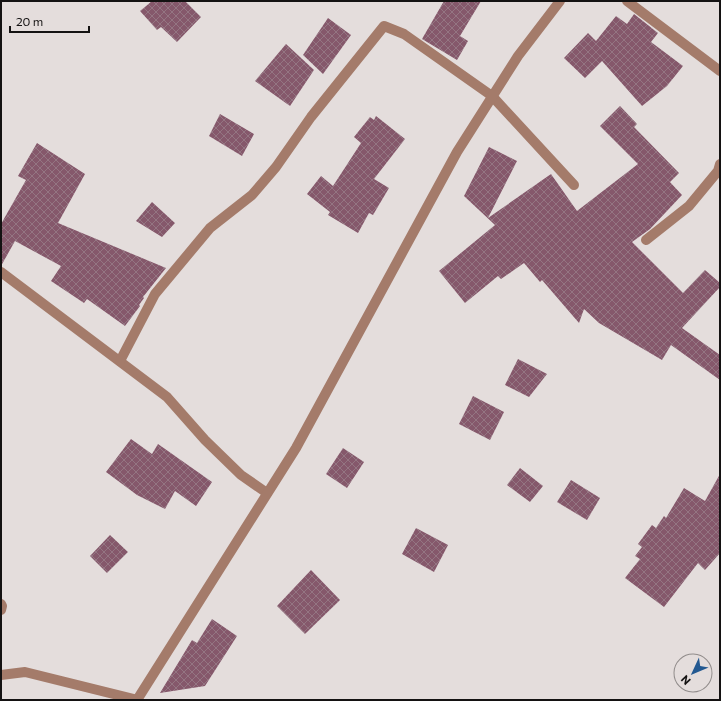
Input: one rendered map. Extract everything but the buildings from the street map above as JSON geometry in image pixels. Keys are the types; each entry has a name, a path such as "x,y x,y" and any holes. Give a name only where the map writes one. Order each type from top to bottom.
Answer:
{"street":[{"path":"1,675 25,672 138,700 296,448 457,152 518,56 560,1"},
{"path":"627,1 720,71"},
{"path":"120,361 155,294 210,228 252,195 276,167 311,117 384,26 404,34 492,96 574,184"},
{"path":"646,240 689,206 718,170 720,164"},
{"path":"1,272 167,397 205,440 240,475 267,493"},
{"path":"1,604 1,610"}]}
